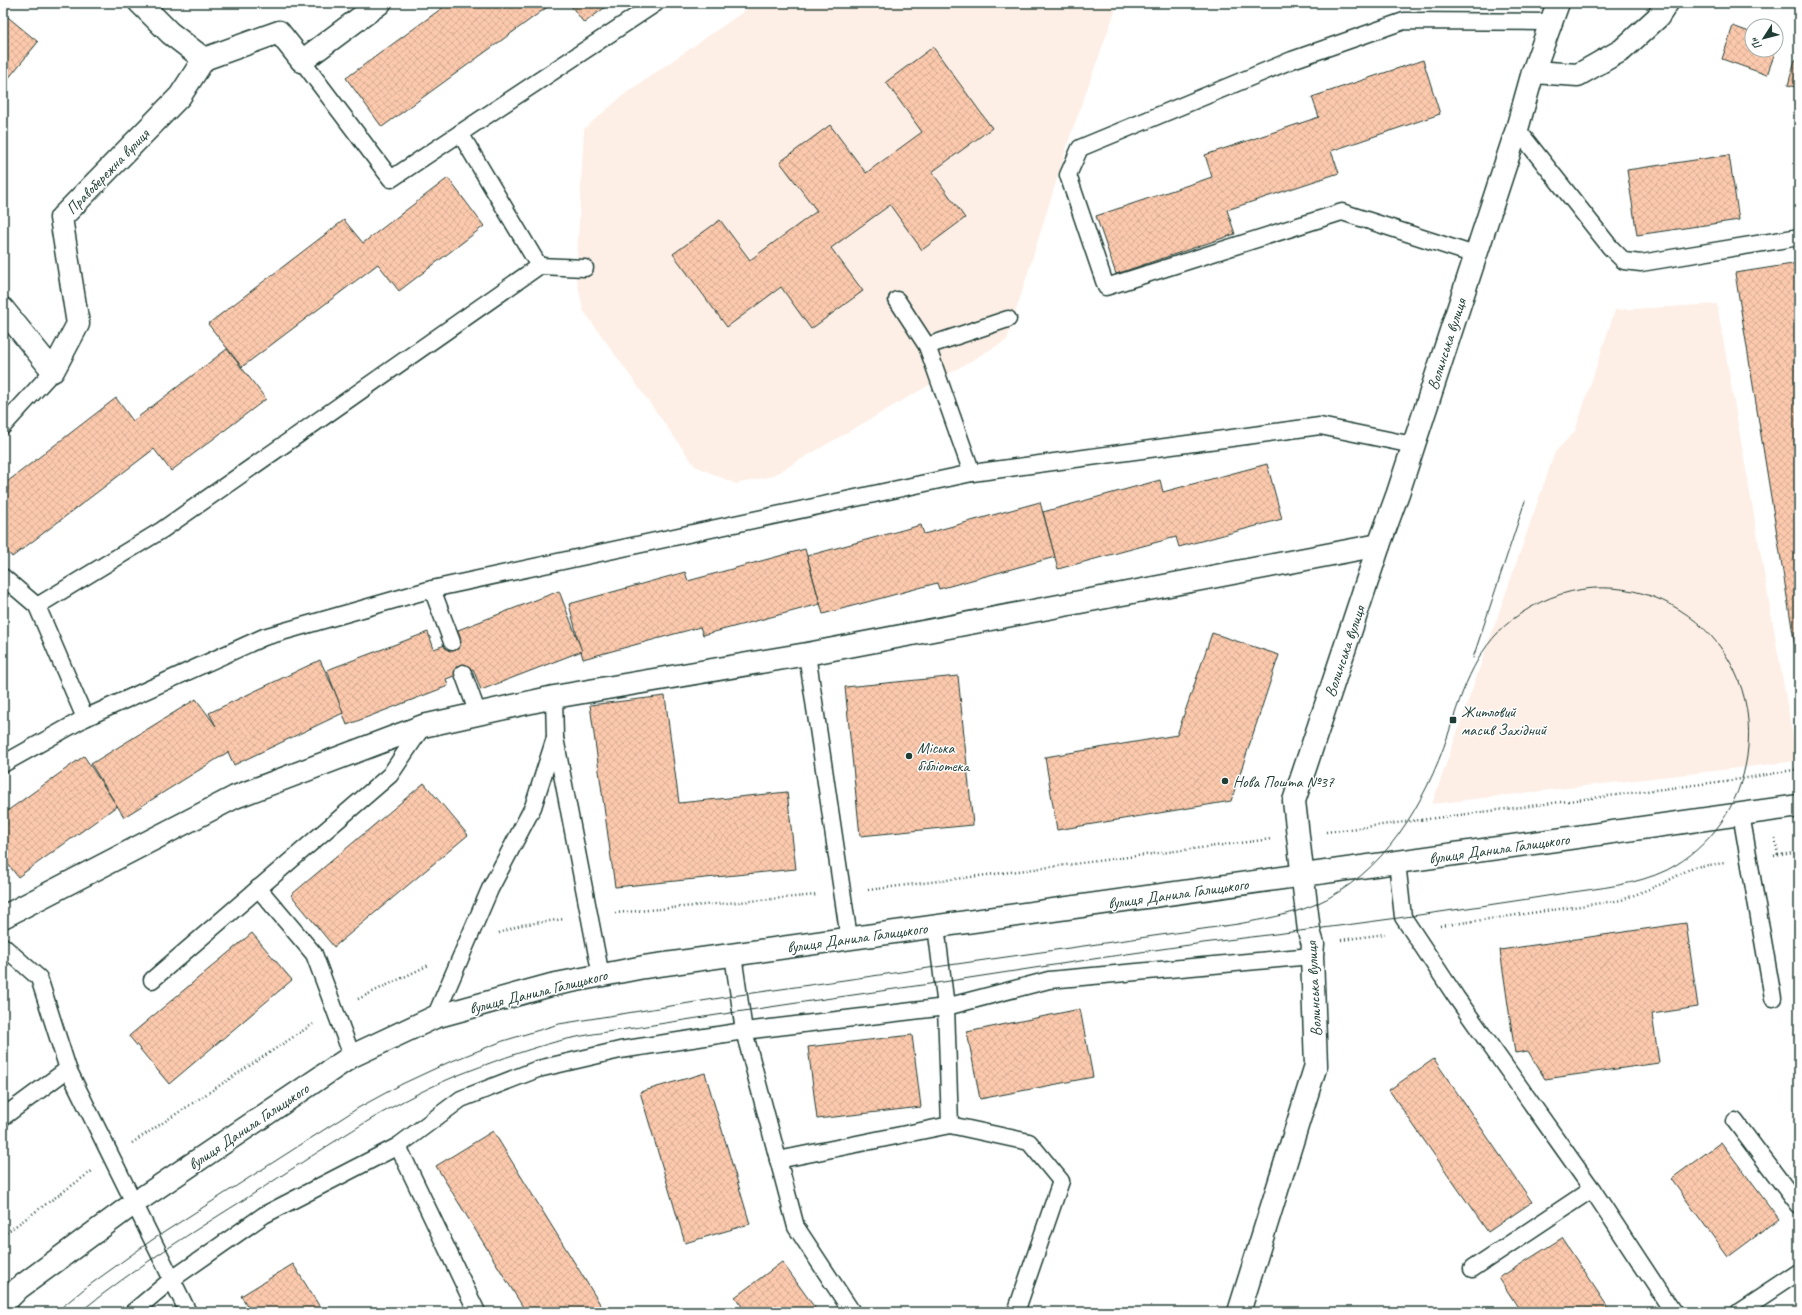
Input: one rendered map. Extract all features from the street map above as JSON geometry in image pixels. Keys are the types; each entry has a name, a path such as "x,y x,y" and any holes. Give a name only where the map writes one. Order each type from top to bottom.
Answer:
{"street":[{"path":"140,3 170,33 204,59 279,32 302,61 380,3"},
{"path":"1533,72 1578,76 1622,50 1658,17 1667,3"},
{"name":"Волинська вулиця","path":"1239,1312 1316,1065 1313,950 1309,931 1294,801 1379,545 1398,493 1517,129 1533,72 1555,12"},
{"name":"Правобережна вулиця","path":"53,371 78,324 61,218 180,96 204,59"},
{"path":"3,309 53,371"},
{"path":"3,918 235,797 423,726 554,697 807,654 1379,545"},
{"name":"вулиця Данила Галицького","path":"3,1304 19,1288 133,1204 352,1056 435,1017 551,985 644,967 1799,806"}],"lane":[{"path":"302,61 392,179 656,3"},
{"path":"1475,255 1342,212 1106,287 1068,175 1080,148 1292,60 1404,21 1555,12"},
{"path":"1517,129 1610,247 1624,261 1641,263 1799,237"},
{"path":"460,133 539,266"},
{"path":"37,606 162,530 539,266 585,268"},
{"path":"896,300 927,346 972,473"},
{"path":"927,346 1008,319"},
{"path":"3,426 53,371"},
{"path":"3,764 85,718 264,637 432,589 972,473 1320,426 1413,445"},
{"path":"3,577 37,606 85,718"},
{"path":"432,589 452,642"},
{"path":"807,654 850,938"},
{"path":"463,673 478,714"},
{"path":"554,697 554,738 601,976"},
{"path":"152,980 390,775 423,726"},
{"path":"435,1017 490,889 533,807 554,738"},
{"path":"1741,814 1773,998"},
{"path":"1397,862 1403,917 1592,1189 1673,1312"},
{"path":"258,888 314,954 352,1056"},
{"path":"936,926 946,1007 950,1125"},
{"path":"3,946 39,978 68,1069 110,1158 188,1312"},
{"path":"133,1312 172,1280 264,1215 398,1146 461,1100 538,1069 620,1050 744,1031 946,1007 1049,980 1313,950"},
{"path":"733,955 744,1031 796,1227 852,1312"},
{"path":"3,1117 68,1069"},
{"path":"1735,1121 1799,1206"},
{"path":"778,1160 950,1125 1029,1142 1061,1181 1016,1312"},
{"path":"398,1146 477,1312"},
{"path":"1472,1269 1592,1189"},
{"path":"1739,1312 1799,1272"}],"path":[{"path":"3,1235 110,1158 238,1075 334,1009 404,978 465,947 521,925 589,915 842,893 1741,780 1799,769"},
{"path":"1313,950 1411,930 1622,900 1664,883 1693,868 1799,852"}],"shaded area":[{"path":"756,3 1118,3 1070,137 1007,340 772,476 736,484 695,466 583,310 576,276 584,129 626,93"},
{"path":"1717,304 1797,761 1432,804 1555,452 1575,431 1615,310"}],"building":[{"path":"449,3 553,3 382,127 346,78"},
{"path":"569,3 611,3 584,23"},
{"path":"3,13 38,42 3,85"},
{"path":"1733,26 1744,30 1744,58 1773,58 1767,75 1722,59"},
{"path":"933,47 992,128 932,172 965,218 922,250 890,205 831,248 863,291 811,329 781,287 727,327 673,254 720,220 750,260 817,211 780,162 830,125 866,173 922,132 886,82"},
{"path":"1423,60 1440,114 1331,151 1339,173 1227,210 1235,234 1116,274 1096,216 1212,177 1205,155 1319,117 1312,97"},
{"path":"1795,60 1799,61 1799,88 1788,85"},
{"path":"1729,155 1739,220 1637,235 1627,170"},
{"path":"448,178 484,226 399,291 378,264 242,367 208,324 344,220 363,243"},
{"path":"1799,263 1799,659 1797,659 1735,273"},
{"path":"227,349 266,399 171,471 154,449 12,557 3,546 3,485 116,398 133,421"},
{"path":"1267,464 1282,519 1179,547 1176,537 1058,569 1043,512 1160,480 1163,492"},
{"path":"1040,502 1055,557 939,589 937,583 823,614 807,556 921,525 924,534"},
{"path":"805,549 820,604 703,635 700,627 583,659 569,604 685,572 688,581"},
{"path":"559,591 582,651 481,690 473,669 446,679 448,686 347,725 327,670 428,632 434,649 461,639 458,630"},
{"path":"1212,633 1279,655 1231,801 1057,830 1045,757 1177,735"},
{"path":"320,660 343,713 234,765 228,752 124,817 91,764 196,699 216,726 209,713"},
{"name":"Міська бібліотека","path":"958,676 973,825 860,836 845,687"},
{"path":"665,696 679,803 787,792 796,869 615,887 590,705"},
{"path":"84,756 117,806 18,877 7,863 3,866 3,814"},
{"path":"424,783 468,835 334,947 291,895"},
{"path":"1686,923 1698,1007 1652,1014 1659,1063 1545,1079 1528,1051 1515,1053 1500,950"},
{"path":"252,933 292,980 169,1084 129,1036"},
{"path":"1080,1009 1093,1077 980,1099 967,1032"},
{"path":"912,1035 921,1107 817,1119 808,1047"},
{"path":"1434,1059 1532,1202 1488,1232 1389,1090"},
{"path":"705,1073 750,1224 685,1243 640,1092"},
{"path":"493,1131 605,1312 526,1312 436,1166"},
{"path":"1721,1142 1779,1219 1728,1257 1671,1179"},
{"path":"1562,1238 1611,1312 1521,1312 1499,1278"},
{"path":"782,1262 818,1312 746,1312 735,1297"},
{"path":"293,1264 323,1312 251,1312 241,1296"}],"tram line":[{"path":"1473,658 1525,501"},
{"path":"56,1312 84,1289 152,1240 358,1108 402,1084 447,1063 503,1041 559,1024 739,995 1238,924 1286,914 1314,905 1339,892 1361,875 1381,856 1399,834 1414,811 1439,761 1466,684 1482,653 1493,639 1505,626 1520,614 1561,594 1603,588 1643,594 1680,610 1711,636 1734,670 1747,710 1747,756 1738,791 1721,823 1710,837 1683,861 1655,875 1630,883 1605,887 1398,918 1159,949 756,1009 581,1036 555,1042 530,1049 456,1076 429,1088 378,1115 352,1130 165,1250 80,1312"}],"place":[{"name":"Житловий масив Західний","path":"1453,720"},
{"name":"Міська бібліотека","path":"909,756"},
{"name":"Нова Пошта №37","path":"1225,781"}]}
